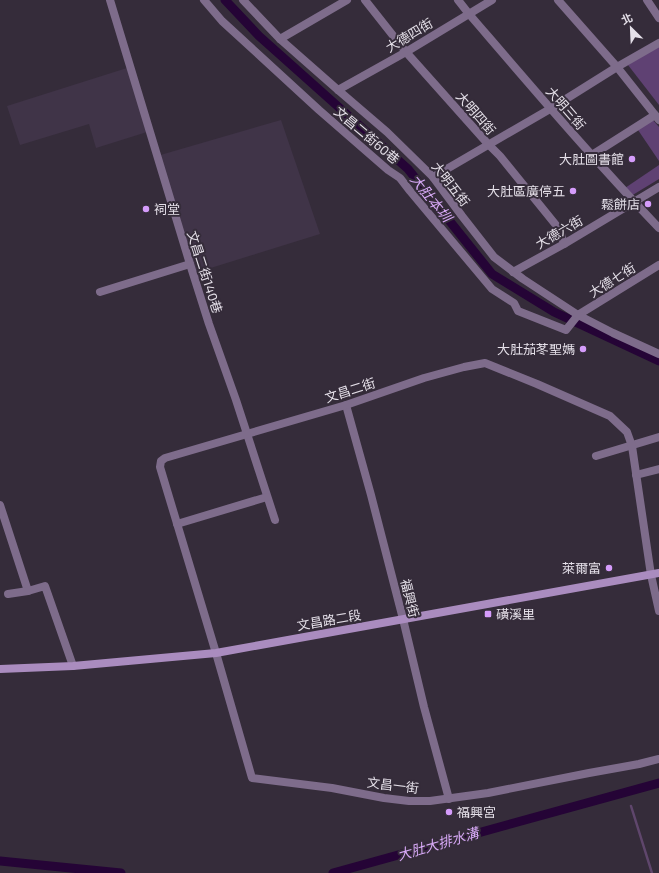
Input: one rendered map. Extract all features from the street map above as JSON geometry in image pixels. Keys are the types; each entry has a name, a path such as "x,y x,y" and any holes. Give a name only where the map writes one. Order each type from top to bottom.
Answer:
{"street":[{"name":"文昌二街140巷","path":"110,0 209,324 236,400 275,520"},
{"name":"文昌二街60巷","path":"204,0 222,21 319,110 388,170 400,178 492,289 514,304 518,311 566,330"},
{"name":"大明五街","path":"243,0 280,39 387,132 433,177 494,257 512,272 578,315 659,354"},
{"path":"280,39 347,0"},
{"name":"大明四街","path":"365,0 406,52 500,156 560,230 564,244"},
{"name":"大明三街","path":"458,0 550,109 659,228"},
{"name":"大德四街","path":"338,90 406,52 492,0"},
{"path":"558,0 617,67 657,118 592,155"},
{"path":"647,0 659,18"},
{"path":"433,177 550,109 659,42"},
{"name":"大德六街","path":"512,272 564,244 659,187"},
{"path":"100,292 190,264"},
{"name":"大德七街","path":"566,330 578,315 659,265"},
{"name":"文昌二街","path":"216,653 160,467 161,461 165,458 346,405 424,378 464,367 484,364 537,384 610,416 627,432 632,446 645,536 655,574 659,612"},
{"name":"福興街","path":"346,405 449,798"},
{"path":"596,456 659,437"},
{"path":"636,475 659,469"},
{"path":"177,524 267,497"},
{"path":"0,505 28,591"},
{"name":"文昌路二段","path":"0,669 73,666 216,653 655,574"},
{"path":"8,594 46,586 73,666"},
{"name":"文昌一街","path":"216,653 252,778 332,788 409,801 430,801 488,793 659,759"}],"shaded area":[{"path":"659,45 659,105 628,65"},
{"path":"127,68 147,132 96,148 89,124 20,145 7,106"},
{"path":"652,119 659,127 659,161 638,130"},
{"path":"281,120 320,234 201,271 204,281 196,283 157,156"},
{"path":"659,165 659,179 631,196 625,188"}],"waterway":[{"name":"大肚本圳","path":"225,0 259,36 408,169 492,274 554,312 659,361"},
{"name":"大肚大排水溝","path":"333,873 659,783"},
{"path":"631,806 652,873"},
{"name":"大肚大排水溝","path":"0,861 121,873"}],"place":[{"name":"大肚圖書館","path":"632,159"},
{"name":"大肚區廣停五","path":"573,191"},
{"name":"鬆餅店","path":"648,204"},
{"name":"祠堂","path":"146,209"},
{"name":"大肚茄苳聖媽","path":"583,349"},
{"name":"萊爾富","path":"609,568"},
{"name":"磺溪里","path":"488,614"},
{"name":"福興宮","path":"449,812"}]}
